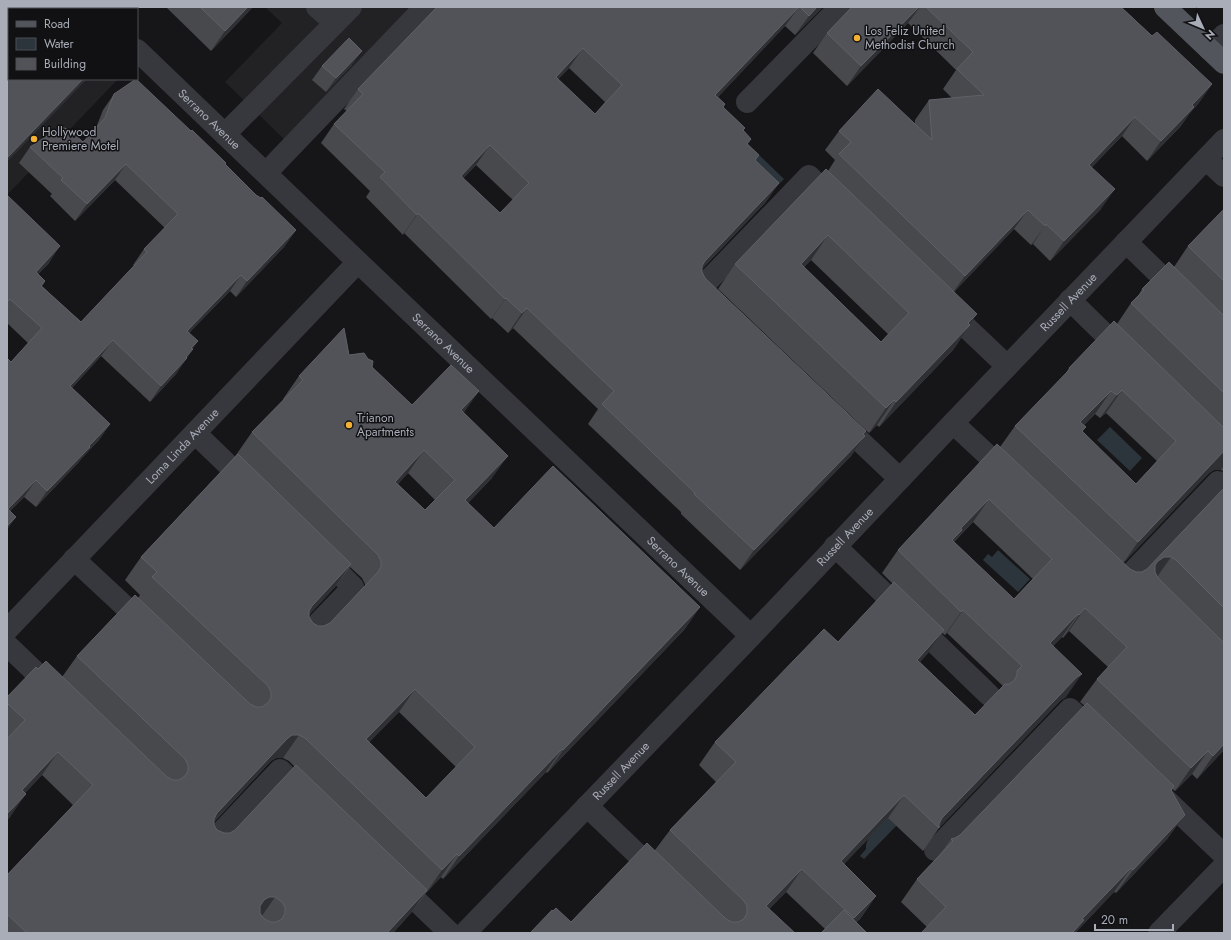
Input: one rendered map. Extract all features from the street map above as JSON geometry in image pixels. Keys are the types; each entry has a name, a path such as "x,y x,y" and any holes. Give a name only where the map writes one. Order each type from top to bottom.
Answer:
{"main road":[{"path":"1165,7 1219,49"}],"street":[{"path":"317,7 335,23"},
{"path":"224,134 351,7"},
{"path":"266,173 425,7"},
{"path":"747,102 840,7"},
{"name":"Serrano Avenue","path":"138,51 751,636"},
{"name":"Russell Avenue","path":"465,933 751,636 835,546 1224,140"},
{"path":"1206,159 1224,176"},
{"path":"729,316 700,289 808,176 848,214"},
{"path":"1126,242 1224,337"},
{"name":"Loma Linda Avenue","path":"7,630 358,262"},
{"path":"932,295 1007,366"},
{"path":"1070,300 1138,366"},
{"path":"827,409 900,479"},
{"path":"953,423 1021,487"},
{"path":"195,433 264,499"},
{"path":"1100,562 1122,583 1218,482"},
{"path":"305,637 353,587 309,543"},
{"path":"835,546 989,695"},
{"path":"74,559 162,642"},
{"path":"7,645 69,704"},
{"path":"934,850 1070,709 1110,747"},
{"path":"210,844 280,770 320,808"},
{"path":"1145,779 1224,855"},
{"path":"587,806 674,889"},
{"path":"1159,933 1224,866"},
{"path":"382,868 450,933"}],"shaded area":[{"name":"Hollywood Premiere Motel","path":"7,7 43,7 44,8 8,8 8,80 117,80 7,195"},
{"path":"265,7 417,7 287,142 225,82 282,23"}],"water":[{"path":"753,149 784,179 770,193 746,157"},
{"path":"1110,427 1142,458 1130,471 1097,440"},
{"path":"998,550 1030,579 1018,592 983,560 988,554 992,557"},
{"path":"878,808 900,822 864,859 860,856 866,849"}],"building":[{"path":"200,7 248,7 225,31"},
{"path":"437,7 799,7 715,95 725,104 723,107 745,128 743,130 751,139 747,144 759,155 755,160 779,183 705,261 702,266 702,272 705,278 866,431 863,434 865,436 754,550 602,404 614,391 527,308 522,313 506,298 505,299 418,213 417,215 380,177 385,172 334,124 363,94 358,89","holes":["583,48 622,85 595,114 556,77","490,145 529,183 500,213 461,176"]},
{"path":"800,7 817,7 809,16"},
{"path":"852,7 919,7 861,66 827,33"},
{"path":"926,7 1121,7 1152,36 1157,32 1212,84 1192,105 1194,107 1161,141 1135,117 1089,165 1115,189 1064,241 1028,210 965,276 839,154 851,142 839,131 878,89 932,140 929,100 984,95 957,69 973,52"},
{"path":"349,38 362,51 336,78 322,66"},
{"path":"82,80 7,158 7,81"},
{"path":"135,80 137,80 191,131 192,130 256,195 261,198 262,197 296,230 247,281 241,275 187,331 198,341 191,348 193,349 186,357 187,358 161,386 113,340 70,386 110,424 47,491 36,480 8,509 16,517 7,526 7,358 11,362 42,328 10,299 7,302 7,195 60,246 36,272 45,281 41,286 81,322 147,252 144,249 178,214 126,164 87,204 61,180 63,178 30,147 61,127 70,130 83,142 105,118 114,94"},
{"path":"826,169 977,314 968,323 970,325 896,402 894,400 886,408 735,264","holes":["828,235 909,313 881,342 801,264"]},
{"path":"1224,209 1224,281 1188,246"},
{"path":"1169,262 1224,316 1224,393 1131,303 1144,290 1142,289"},
{"path":"1114,321 1224,428 1224,451 1138,542 1015,426 1070,369 1069,368","holes":["1122,390 1176,441 1136,484 1082,431 1086,427 1080,422 1111,391 1117,395"]},
{"path":"344,328 349,355 364,353 368,359 373,361 372,367 412,405 451,365 479,391 461,410 508,456 465,500 494,528 553,466 700,607 563,750 562,749 459,856 457,854 442,870 305,738 299,735 292,735 287,739 217,813 214,819 214,825 217,830 224,833 230,833 235,830 296,765 427,890 387,933 27,933 7,914 7,875 93,785 58,752 22,790 26,794 7,814 7,739 25,720 7,703 7,697 36,667 38,669 46,661 167,777 173,780 179,780 185,776 188,771 188,765 185,759 77,656 135,595 250,704 256,707 262,707 268,703 271,698 271,692 268,686 152,577 157,572 141,557 238,454 351,564 312,606 309,611 309,617 313,623 318,626 324,626 330,623 381,567 381,561 378,555 252,432 303,380 299,376","holes":["424,450 455,480 425,510 395,482","415,689 475,747 426,798 366,739","269,897 275,897 282,902 285,907 285,913 282,919 276,922 270,922 263,918 260,913 260,906 264,900"]},
{"path":"997,444 1130,569 1136,572 1142,572 1147,569 1224,488 1224,608 1176,560 1171,557 1164,557 1158,561 1155,565 1155,572 1158,578 1224,643 1224,744 1213,756 1208,751 1191,768 1097,679 1127,647 1085,608 1050,643 1082,674 1077,677 942,818 939,828 904,795 841,861 876,896 854,918 802,869 766,906 795,933 530,933 552,910 553,911 556,908 571,922 647,843 726,919 732,922 738,922 744,919 747,913 747,906 744,901 670,830 736,762 715,742 824,629 838,642 894,582 944,630 917,660 975,715 1005,684 1009,684 1014,681 1017,671 1022,666 963,610 961,612 898,550","holes":["989,499 1052,559 1014,599 952,540 962,530 961,528"]},
{"path":"1087,703 1174,786 1171,790 1185,815 1133,870 1131,868 1082,919 1084,920 1072,933 921,933 946,907 917,879 953,841 951,839 960,835"},
{"path":"844,910 867,933 821,933"}],"place":[{"name":"Los Feliz United Methodist Church","path":"857,38"},
{"name":"Hollywood Premiere Motel","path":"34,139"},
{"name":"Trianon Apartments","path":"349,425"}]}
